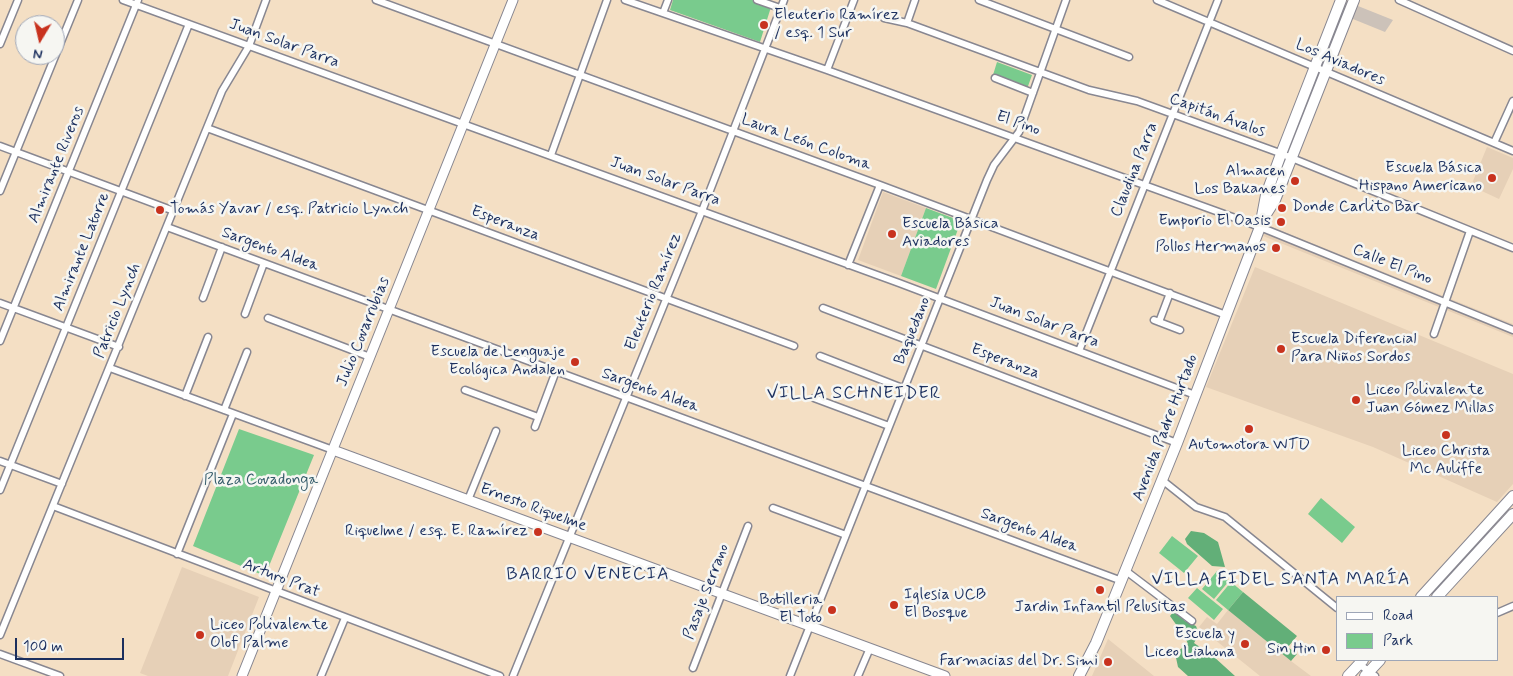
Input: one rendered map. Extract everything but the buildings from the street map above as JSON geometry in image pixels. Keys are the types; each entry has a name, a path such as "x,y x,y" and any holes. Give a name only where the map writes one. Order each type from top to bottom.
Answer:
{"main road":[{"name":"Avenida Padre Hurtado","path":"1262,223 1266,195 1314,66 1341,0"},
{"name":"Avenida Padre Hurtado","path":"1079,676 1095,647 1124,576 1262,223 1270,210 1292,158 1354,0"},
{"path":"1422,596 1513,496"},
{"path":"1439,596 1513,514"},
{"name":"Avenida Padre Hurtado","path":"1087,676 1095,647"},
{"path":"1370,675 1379,661"},
{"path":"1348,676 1361,662"}],"street":[{"path":"0,44 18,0"},
{"path":"0,191 78,0"},
{"name":"Juan Solar Parra","path":"122,0 137,3 189,24 551,155 1196,395"},
{"name":"Patricio Lynch","path":"0,635 3,622 110,368 226,82 249,46 266,0"},
{"name":"Laura León Coloma","path":"376,0 1110,270 1226,315"},
{"name":"Julio Covarrubias","path":"242,676 513,0"},
{"path":"551,155 607,0"},
{"name":"El Pino","path":"625,0 765,48 1144,185 1262,223"},
{"path":"663,13 668,0"},
{"path":"757,0 780,8"},
{"name":"Eleuterio Ramírez","path":"513,676 702,211 784,0"},
{"path":"826,70 854,0"},
{"path":"907,23 915,0"},
{"path":"979,0 1129,57"},
{"name":"Baquedano","path":"790,676 865,485 923,346 991,170 1016,138 1066,0"},
{"name":"Los Aviadores","path":"1157,0 1513,151"},
{"name":"Claudina Parra","path":"1079,351 1218,0"},
{"path":"1399,0 1513,51"},
{"name":"Almirante Riveros","path":"0,341 137,3"},
{"name":"Capitán Ávalos","path":"884,18 907,23 1095,92 1126,98 1172,114 1292,158 1513,248"},
{"name":"Almirante Latorre","path":"0,490 189,24"},
{"path":"995,78 1033,93"},
{"path":"1494,143 1513,101"},
{"name":"Esperanza","path":"207,128 794,346"},
{"path":"0,146 174,211"},
{"path":"848,265 880,185"},
{"name":"Calle El Pino","path":"1262,223 1513,330"},
{"name":"Sargento Aldea","path":"167,226 865,485 1124,576 1192,621"},
{"path":"1434,334 1470,231"},
{"path":"203,298 222,247"},
{"path":"245,314 264,262"},
{"path":"1170,293 1157,320 1180,330"},
{"path":"0,303 118,347"},
{"name":"Esperanza","path":"823,308 1177,443"},
{"path":"268,318 370,357"},
{"path":"185,396 208,337"},
{"path":"224,410 247,352"},
{"path":"820,356 905,389"},
{"name":"Ernesto Riquelme","path":"110,368 945,676"},
{"path":"535,427 556,371"},
{"path":"465,390 538,417"},
{"path":"814,398 890,426"},
{"path":"177,554 233,414"},
{"path":"468,500 496,430"},
{"path":"0,461 62,484"},
{"path":"1162,480 1196,507 1224,517 1336,607"},
{"name":"Arturo Prat","path":"53,506 500,676"},
{"path":"773,508 846,535"},
{"name":"Pasaje Serrano","path":"693,668 748,526"},
{"path":"1429,589 1437,596"},
{"path":"1498,613 1513,606"},
{"path":"321,676 345,618"},
{"path":"858,676 870,648"},
{"path":"0,654 60,676"},
{"path":"1361,662 1370,675"}],"shaded area":[{"path":"1353,4 1393,20 1385,32 1348,17"},
{"name":"Escuela Básica Hispano Americano","path":"1487,147 1513,158 1513,169 1499,199 1471,186"},
{"name":"Escuela Básica Aviadores","path":"883,192 926,208 901,276 858,260"},
{"path":"1267,225 1513,324 1513,337 1263,236"},
{"path":"1255,267 1513,374 1513,484 1497,502 1373,447 1206,387"},
{"name":"Liceo Polivalente Olof Palme","path":"182,567 259,597 228,676 148,676 140,673"},
{"name":"Escuela y Liceo Liahona","path":"1228,610 1311,676 1260,676 1199,627 1207,617 1217,624"},
{"path":"1108,639 1154,676 1092,676"}],"green space":[{"path":"673,0 752,0 771,7 760,42 670,10"},
{"path":"997,62 1032,75 1027,89 993,75"},
{"path":"926,208 961,221 936,289 901,276"},
{"name":"Plaza Covadonga","path":"239,429 314,455 265,576 193,546"},
{"path":"1321,498 1355,527 1342,543 1308,514"},
{"path":"1191,531 1204,533 1218,542 1225,567 1212,566 1187,544 1185,539"},
{"path":"1172,536 1198,556 1184,573 1159,553"},
{"path":"1217,571 1229,581 1214,599 1202,589"},
{"path":"1231,582 1243,592 1228,610 1216,600"},
{"path":"1197,588 1223,609 1214,620 1188,598"},
{"path":"1243,592 1297,636 1288,647 1297,654 1291,661 1228,610"},
{"path":"1174,611 1185,621 1196,626 1199,634 1194,643 1213,656 1235,676 1188,676 1178,667 1175,653 1188,644 1170,616"}],"place":[{"name":"Eleuterio Ramírez / esq. 1 Sur","path":"764,25"},
{"name":"Escuela Básica Hispano Americano","path":"1492,178"},
{"name":"Almacen Los Bakanes","path":"1295,181"},
{"name":"Donde Carlito Bar","path":"1282,208"},
{"name":"Tomás Yavar / esq. Patricio Lynch","path":"160,210"},
{"name":"Emporio El Oasis","path":"1281,222"},
{"name":"Escuela Básica Aviadores","path":"892,234"},
{"name":"Pollos Hermanos","path":"1276,248"},
{"name":"Escuela Diferencial Para Niños Sordos","path":"1281,349"},
{"name":"Escuela de Lenguaje Ecológica Andalen","path":"575,362"},
{"name":"Liceo Polivalente Juan Gómez Millas","path":"1356,400"},
{"name":"Automotora WTD","path":"1249,429"},
{"name":"Liceo Christa Mc Auliffe","path":"1446,435"},
{"name":"Riquelme / esq. E. Ramírez","path":"538,532"},
{"name":"Jardin Infantil Pelusitas","path":"1100,590"},
{"name":"Iglesia UCB El Bosque","path":"894,605"},
{"name":"Botilleria El Toto","path":"832,610"},
{"name":"Liceo Polivalente Olof Palme","path":"200,635"},
{"name":"Escuela y Liceo Liahona","path":"1245,644"},
{"name":"Sin Hin","path":"1326,650"},
{"name":"Farmacias del Dr. Simi","path":"1108,662"}],"district":[{"name":"VILLA SCHNEIDER","path":"854,394"},
{"name":"BARRIO VENECIA","path":"588,575"},
{"name":"VILLA FIDEL SANTA MARÍA","path":"1281,580"}]}
